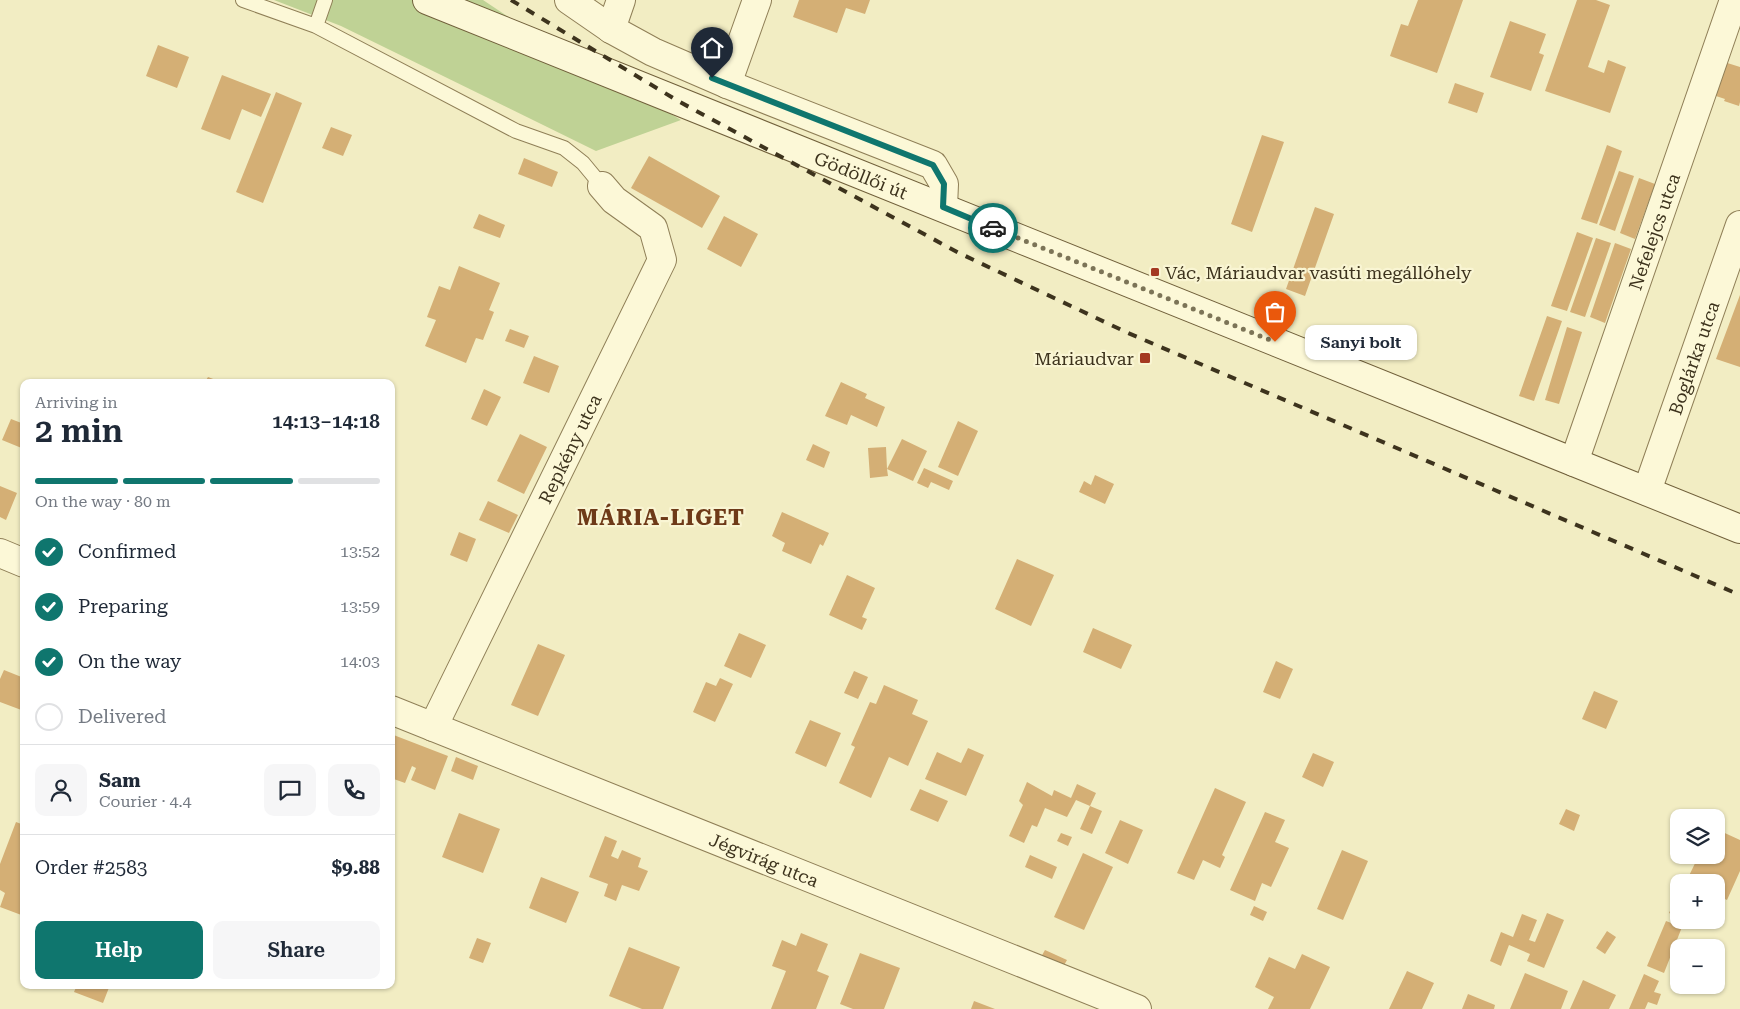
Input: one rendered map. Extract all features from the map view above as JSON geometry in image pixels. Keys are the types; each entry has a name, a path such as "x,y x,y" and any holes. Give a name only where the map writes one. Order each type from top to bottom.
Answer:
{"street":[{"name":"Gödöllői út","path":"427,0 1740,529"},
{"path":"569,0 611,29 653,52 727,84 933,165 944,184 943,207"},
{"path":"611,29 621,0"},
{"path":"727,84 757,0"},
{"name":"Nefelejcs utca","path":"1574,462 1734,0"},
{"name":"Repkény utca","path":"433,727 662,260 653,228 614,200 602,186"},
{"name":"Boglárka utca","path":"1647,491 1740,225"},
{"path":"0,553 20,561"},
{"name":"Jégvirág utca","path":"395,712 1137,1009"}],"lane":[{"path":"243,0 316,26 516,131 564,148 583,163 602,186"},
{"path":"316,26 325,0"}],"green space":[{"path":"274,0 483,0 681,120 596,151 341,26"}],"building":[{"path":"799,0 870,0 865,14 846,8 837,33 793,17"},
{"path":"1418,0 1463,0 1437,73 1390,56 1401,24 1408,26"},
{"path":"1577,0 1596,0 1610,5 1588,67 1604,73 1608,60 1626,67 1610,113 1545,91"},
{"path":"1510,21 1546,34 1539,53 1544,55 1531,91 1490,77"},
{"path":"158,45 189,57 177,88 146,76"},
{"path":"1721,61 1740,67 1739,106 1710,94"},
{"path":"222,75 271,94 261,117 242,109 230,140 201,129"},
{"path":"1455,83 1484,93 1477,113 1448,103"},
{"path":"276,92 302,103 263,203 236,192"},
{"path":"331,127 352,135 343,156 322,148"},
{"path":"1262,135 1284,142 1252,232 1231,224"},
{"path":"1607,145 1622,151 1597,224 1581,219"},
{"path":"649,156 720,196 702,228 631,188"},
{"path":"524,158 558,172 552,187 518,174"},
{"path":"1619,171 1634,176 1615,231 1599,225"},
{"path":"1639,178 1655,184 1635,239 1620,233"},
{"path":"1315,207 1334,214 1305,296 1286,289"},
{"path":"479,214 505,225 500,238 473,228"},
{"path":"724,216 758,234 741,267 707,249"},
{"path":"1577,232 1593,238 1567,311 1551,306"},
{"path":"1596,238 1611,243 1585,317 1570,312"},
{"path":"1615,243 1631,249 1605,323 1590,317"},
{"path":"459,266 500,283 489,310 494,312 483,340 476,338 466,363 425,346 436,320 427,317 439,286 450,290"},
{"path":"1740,295 1740,367 1716,359"},
{"path":"1547,316 1562,321 1534,401 1519,396"},
{"path":"1567,327 1582,332 1559,404 1545,400"},
{"path":"510,329 529,336 524,348 505,341"},
{"path":"534,356 559,366 549,393 523,383"},
{"path":"841,382 867,394 865,398 885,407 877,427 851,415 847,425 825,416"},
{"path":"484,389 501,397 487,426 471,419"},
{"path":"11,419 20,422 20,447 2,440"},
{"path":"958,421 978,431 958,476 938,467"},
{"path":"520,434 547,447 524,494 497,481"},
{"path":"902,439 927,451 913,481 887,469"},
{"path":"813,444 830,452 824,468 806,460"},
{"path":"886,447 888,476 870,478 868,448"},
{"path":"924,468 953,481 949,490 931,482 928,488 917,483"},
{"path":"1095,475 1114,484 1105,504 1079,492 1084,481 1091,485"},
{"path":"0,486 17,493 6,520 0,517"},
{"path":"488,501 518,515 509,533 479,520"},
{"path":"782,512 829,533 823,546 820,544 811,564 782,551 785,543 772,536"},
{"path":"459,532 476,539 467,562 450,555"},
{"path":"1017,559 1054,575 1031,626 995,609"},
{"path":"847,575 875,588 862,617 867,619 862,630 829,615"},
{"path":"1093,628 1132,645 1121,669 1083,652"},
{"path":"739,633 766,645 751,678 724,666"},
{"path":"538,644 565,655 538,716 511,705"},
{"path":"1276,661 1293,669 1280,699 1263,692"},
{"path":"4,670 20,676 20,710 0,702 0,679"},
{"path":"854,671 868,677 858,699 844,693"},
{"path":"720,678 733,684 715,722 693,712 706,682 716,686"},
{"path":"884,685 918,700 912,714 928,721 908,766 889,757 871,798 839,783 855,747 851,745 870,702 876,704"},
{"path":"1594,691 1618,701 1606,729 1582,719"},
{"path":"810,720 841,733 826,767 795,753"},
{"path":"395,736 448,756 435,790 411,780 416,768 412,766 405,783 395,779"},
{"path":"968,748 984,755 966,796 925,779 937,752 961,763"},
{"path":"1313,753 1334,762 1323,787 1302,777"},
{"path":"456,757 478,766 473,780 451,771"},
{"path":"1027,782 1052,796 1054,790 1071,798 1077,784 1096,793 1090,806 1076,800 1067,817 1045,808 1037,827 1032,825 1024,843 1009,836 1023,805 1019,801"},
{"path":"1215,788 1246,802 1222,855 1225,857 1220,868 1203,860 1194,880 1177,873"},
{"path":"920,789 948,801 938,822 910,810"},
{"path":"1090,806 1102,811 1092,834 1080,829"},
{"path":"1566,809 1580,815 1574,831 1559,824"},
{"path":"1265,812 1285,820 1275,842 1289,848 1271,887 1262,883 1255,901 1230,890"},
{"path":"459,813 500,829 483,873 442,857"},
{"path":"1120,820 1143,830 1128,864 1105,853"},
{"path":"16,822 20,824 20,914 0,907 5,893 0,890 0,864"},
{"path":"1061,833 1072,837 1068,846 1057,841"},
{"path":"1725,833 1740,840 1740,871 1727,900 1725,899 1725,874 1690,874 1695,864 1725,864"},
{"path":"605,836 617,841 611,856 618,859 622,850 641,858 638,867 648,871 639,891 622,885 616,901 604,896 608,884 589,877"},
{"path":"1342,850 1368,861 1343,920 1317,909"},
{"path":"1083,853 1113,867 1084,930 1054,917"},
{"path":"1030,855 1057,867 1052,879 1025,867"},
{"path":"541,877 579,892 566,923 529,908"},
{"path":"1254,906 1267,912 1263,921 1250,915"},
{"path":"1547,913 1564,920 1544,968 1527,961 1530,954 1509,945 1501,966 1490,961 1501,932 1513,937 1522,914 1537,920 1529,940 1535,942"},
{"path":"1666,921 1670,922 1670,929 1681,929 1677,939 1670,939 1670,958 1664,973 1647,966"},
{"path":"1607,931 1616,937 1605,954 1596,948"},
{"path":"801,933 828,944 817,971 829,976 816,1009 771,1009 786,971 772,966 782,940 796,946"},
{"path":"477,938 491,943 483,963 469,958"},
{"path":"629,947 680,967 663,1009 642,1009 609,996"},
{"path":"1045,950 1067,960 1063,967 1041,957"},
{"path":"860,953 900,968 884,1009 853,1009 840,1004"},
{"path":"1302,954 1330,967 1310,1009 1268,1009 1274,997 1255,987 1269,957 1295,969"},
{"path":"1407,971 1434,983 1422,1009 1389,1009"},
{"path":"1525,973 1568,991 1561,1009 1510,1009"},
{"path":"1644,974 1659,981 1654,992 1661,994 1657,1005 1648,1002 1645,1009 1629,1009"},
{"path":"1583,980 1616,995 1609,1009 1570,1009"},
{"path":"75,989 108,989 103,1003 74,992"},
{"path":"1468,994 1495,1005 1494,1009 1462,1009"},
{"path":"974,1001 995,1009 971,1009"}],"railway":[{"path":"511,0 678,101 959,253 1128,333 1740,595"}],"way so far":[{"path":"993,228 1275,342"}],"place":[{"name":"Vác, Máriaudvar vasúti megállóhely","path":"1155,272"},
{"name":"Sanyi bolt","path":"1275,342"},
{"name":"Máriaudvar","path":"1145,358"}],"district":[{"name":"MÁRIA-LIGET","path":"661,517"}],"route":[{"path":"712,78 933,165 944,184 943,207 993,228"}]}
